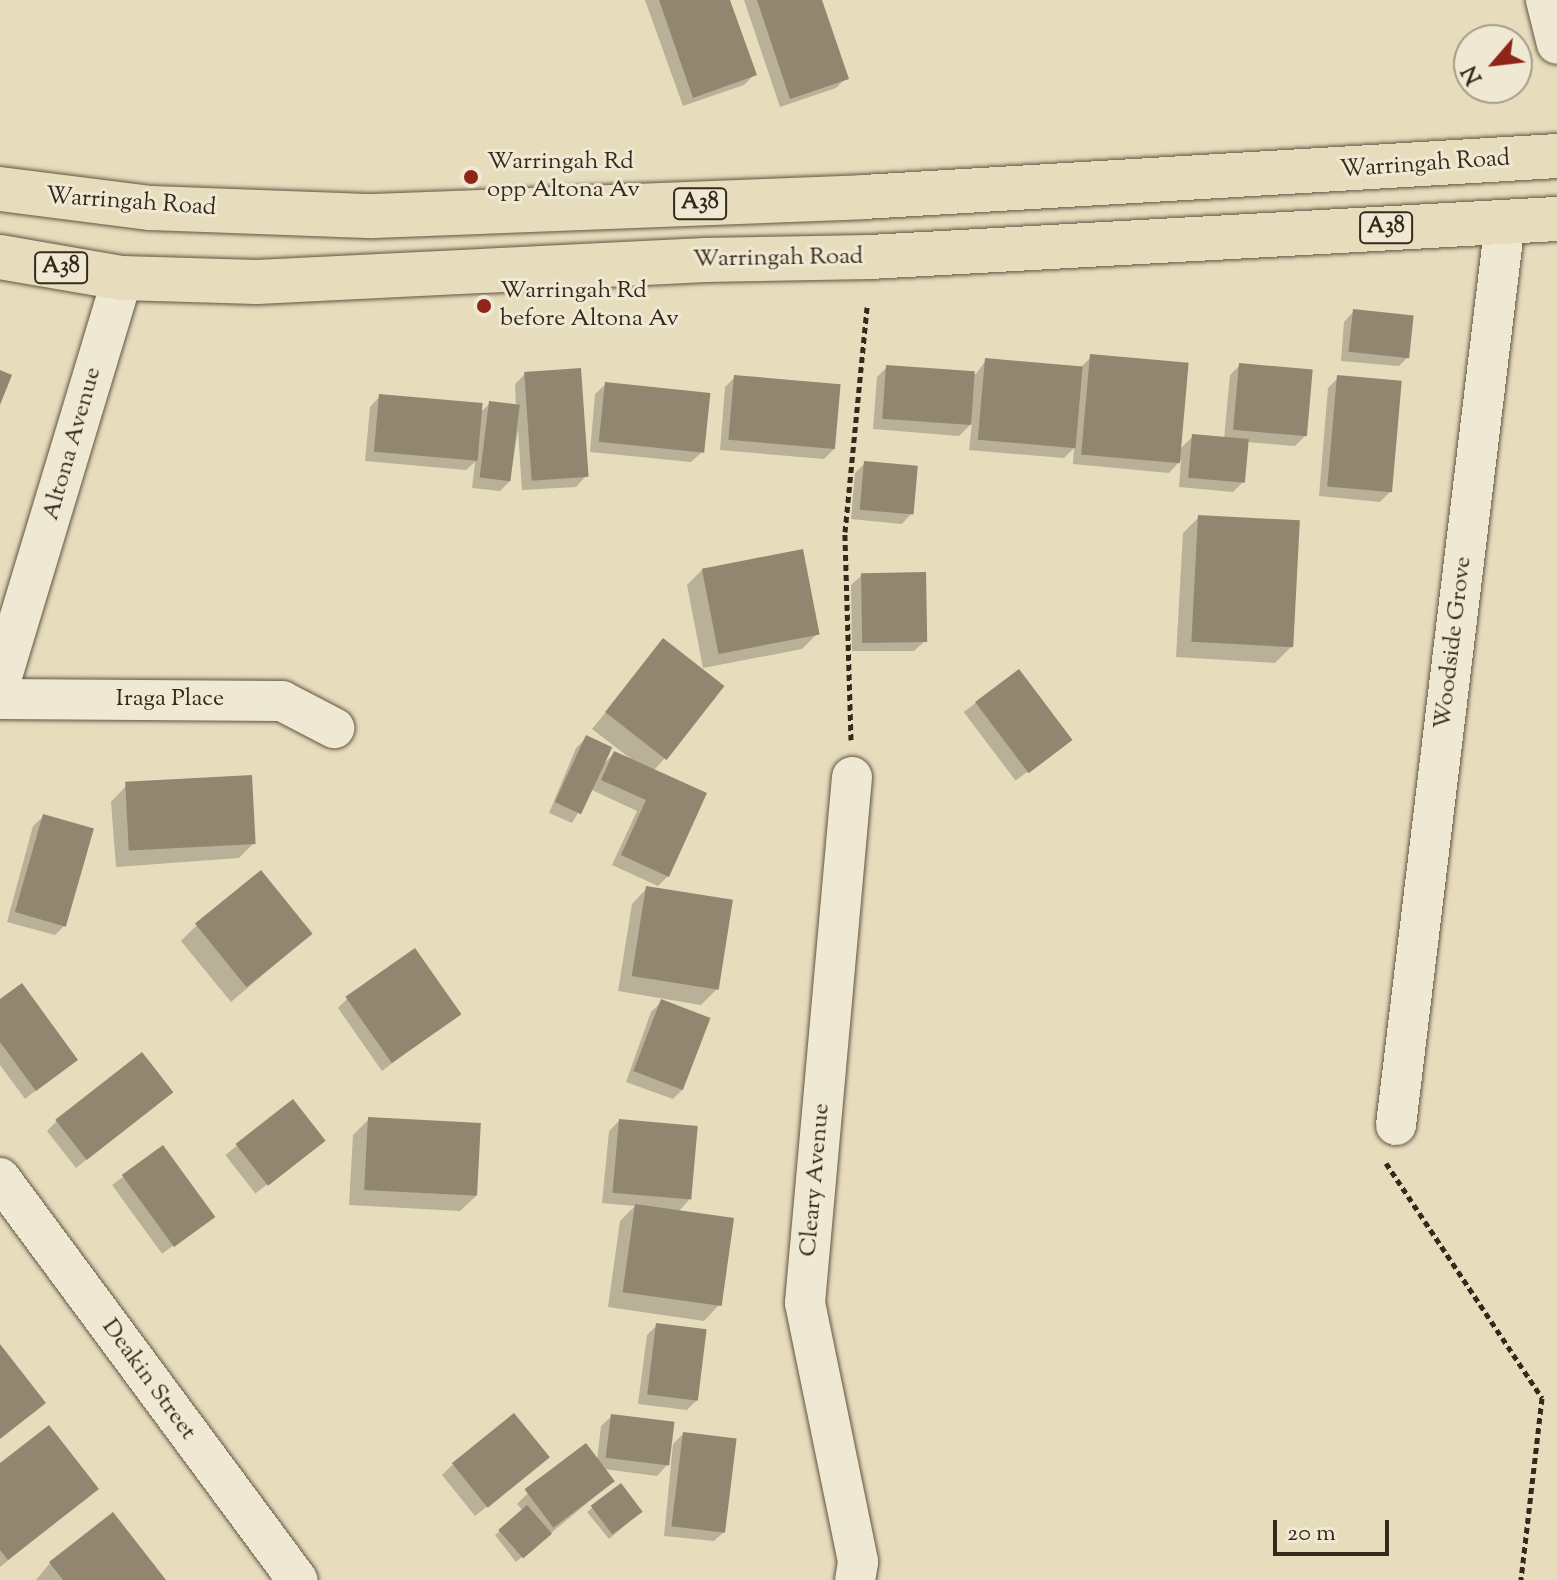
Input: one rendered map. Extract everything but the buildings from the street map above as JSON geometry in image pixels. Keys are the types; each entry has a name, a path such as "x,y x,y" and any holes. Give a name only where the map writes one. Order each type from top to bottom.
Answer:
{"highway":[{"name":"Warringah Road","path":"0,189 151,208 374,216 863,197 1557,156"},
{"name":"Woodside Grove","path":"1501,161 1505,222"},
{"name":"Altona Avenue","path":"122,278 151,208"},
{"name":"Warringah Road","path":"0,257 122,278 257,282 410,278 1557,219"}],"street":[{"path":"1546,0 1557,44"},
{"name":"Woodside Grove","path":"1396,1125 1505,222"},
{"name":"Altona Avenue","path":"0,683 122,278"},
{"name":"Iraga Place","path":"0,699 282,701 334,728"},
{"name":"Cleary Avenue","path":"852,777 805,1303 858,1562 855,1580"},
{"name":"Deakin Street","path":"0,1178 297,1580"}],"path":[{"path":"852,777 845,532 867,307"},
{"path":"1396,1125 1385,1166 1542,1398 1521,1580"}],"place":[{"name":"Warringah Rd opp Altona Av","path":"471,177"},
{"name":"Warringah Rd before Altona Av","path":"484,306"}]}
